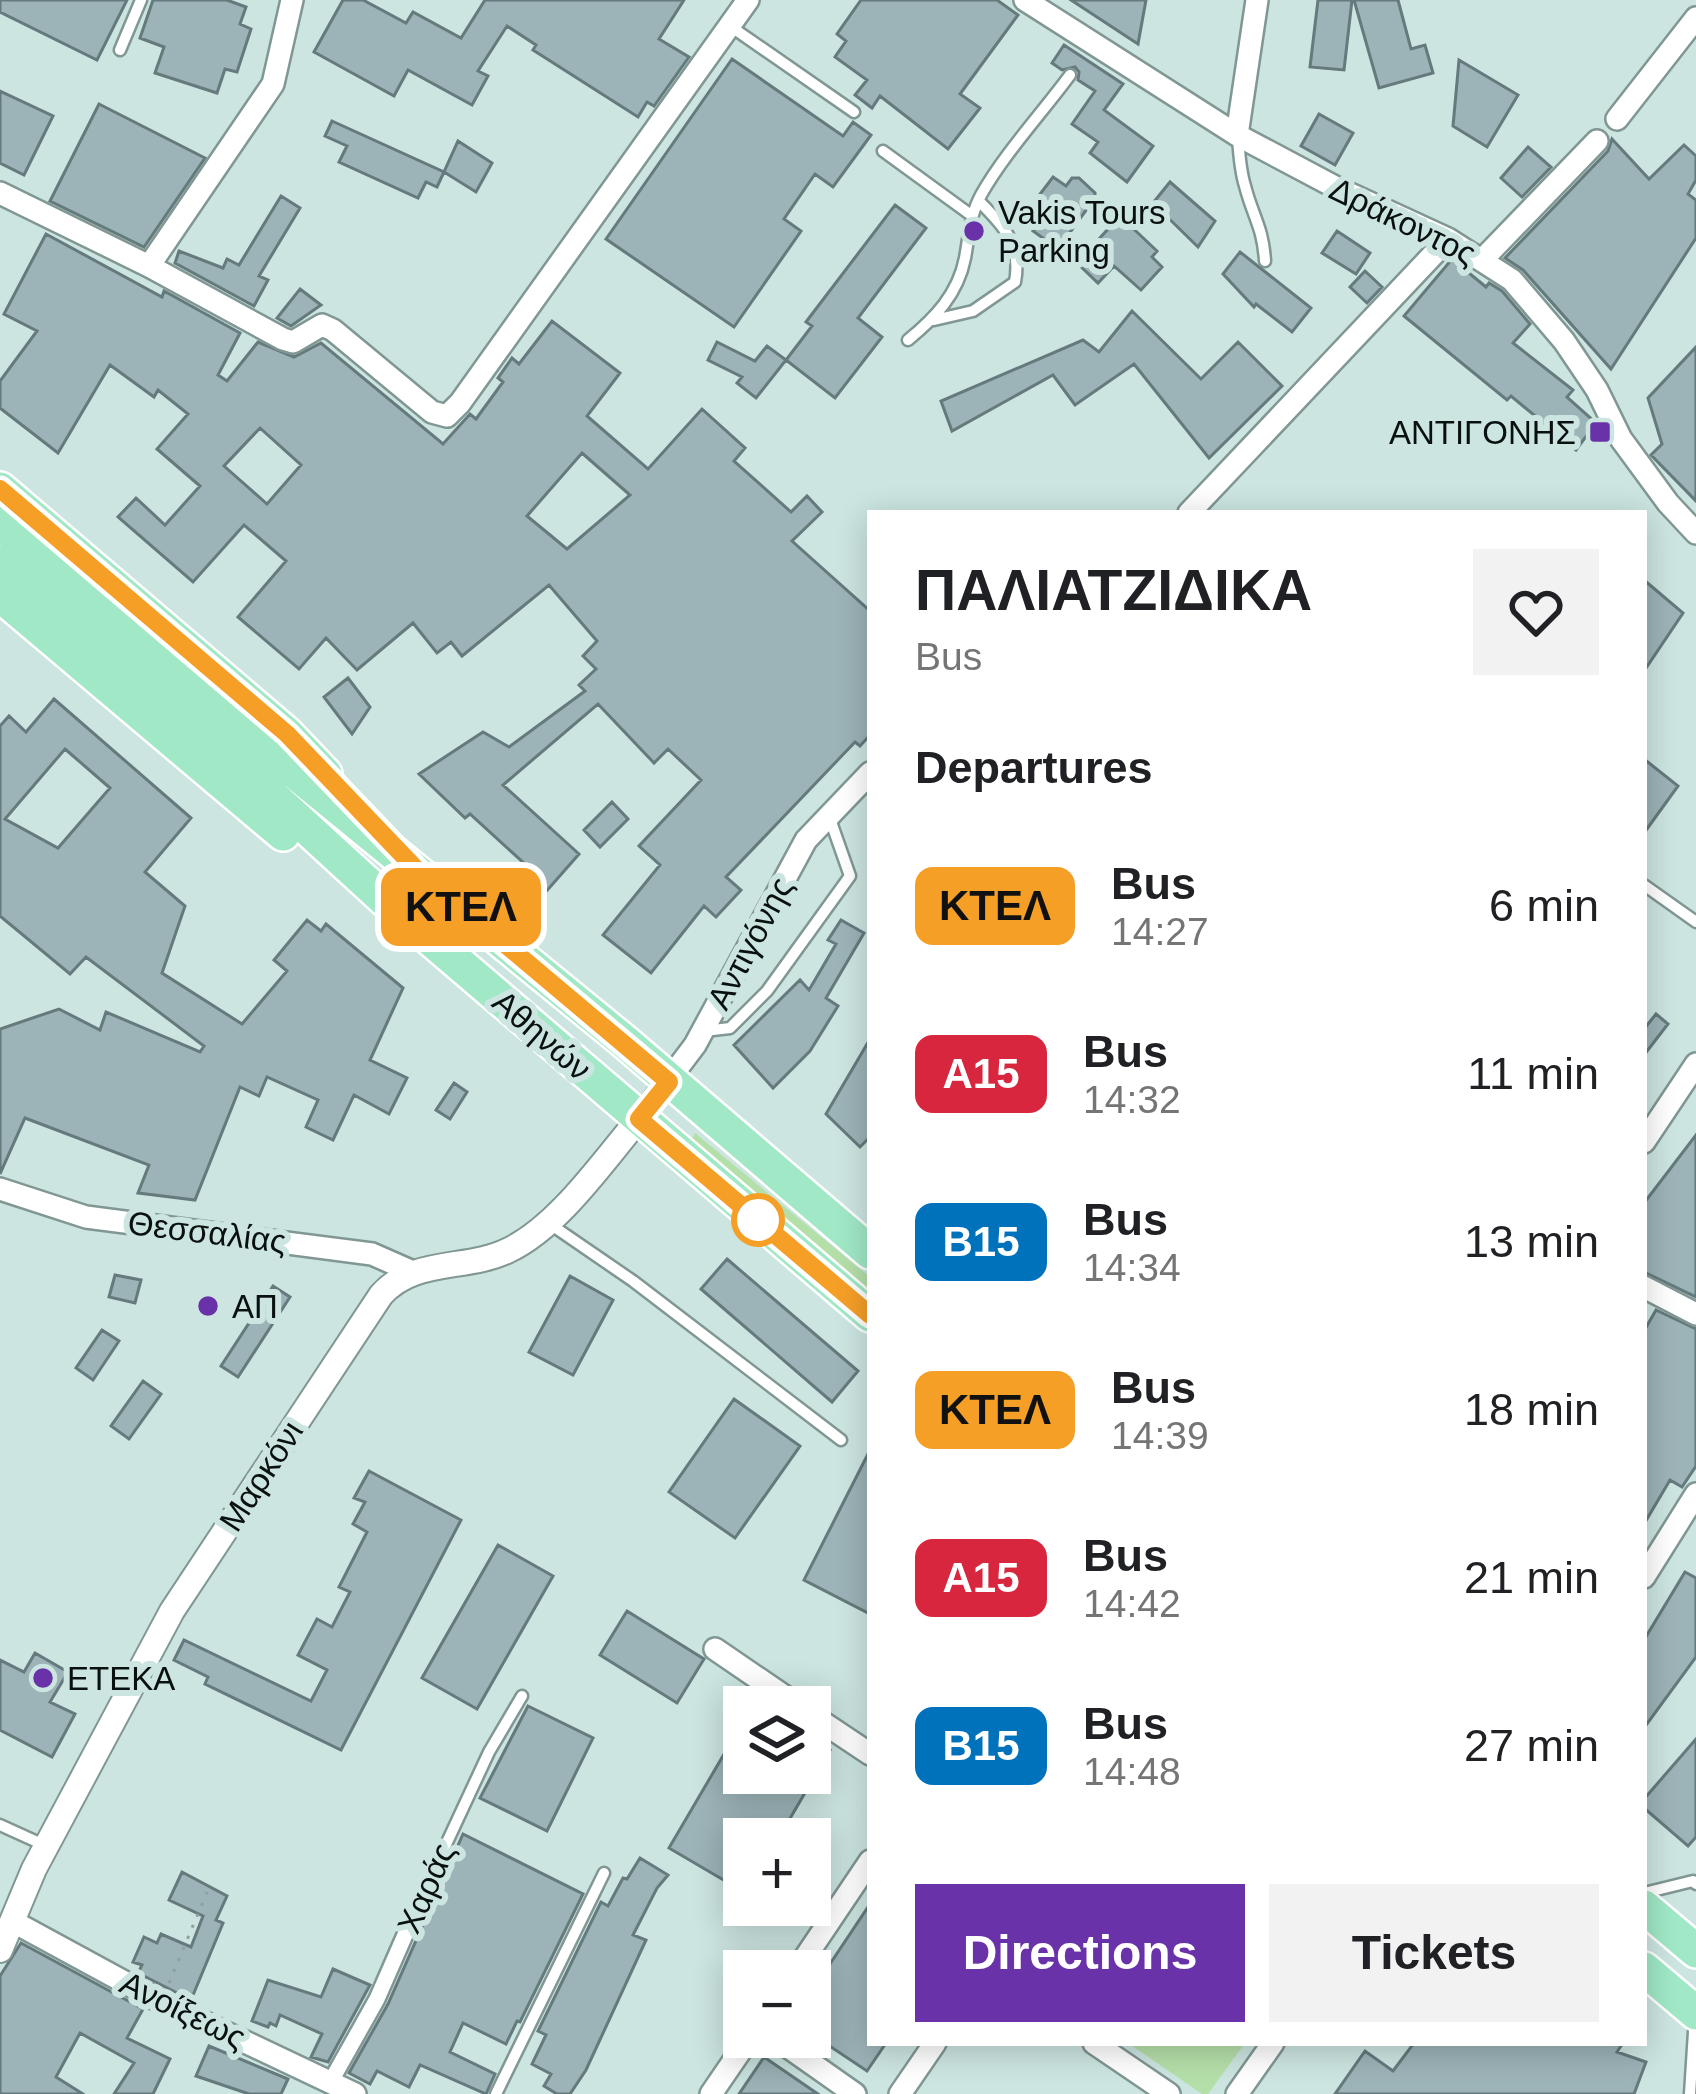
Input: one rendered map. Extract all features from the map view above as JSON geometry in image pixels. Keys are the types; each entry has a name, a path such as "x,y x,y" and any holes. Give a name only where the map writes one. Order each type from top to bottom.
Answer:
{"highway":[{"path":"0,489 287,734 417,870"},
{"name":"Αθηνών","path":"0,523 867,1249"},
{"name":"Αθηνών","path":"0,562 250,776 393,907 867,1312"},
{"path":"0,595 233,795 325,866 393,907"},
{"path":"1647,1910 1696,1951"},
{"path":"1647,1972 1696,2013"}],"street":[{"path":"149,266 273,84 292,0"},
{"path":"0,193 283,339 293,342 322,325 333,330 433,412 447,416 474,385 748,0"},
{"name":"Δράκοντος","path":"1025,0 1089,51 1335,188 1448,239 1512,280 1564,341 1597,390 1621,439 1696,533"},
{"path":"1238,135 1257,0"},
{"path":"1617,118 1696,18"},
{"path":"1483,259 1597,141"},
{"path":"1192,510 1448,239"},
{"name":"Αντιγόνης","path":"639,1119 702,1032 806,840 867,776"},
{"path":"1647,1138 1696,1064"},
{"path":"413,1272 495,1257 527,1240 639,1119"},
{"name":"Θεσσαλίας","path":"0,1189 86,1217 372,1254 413,1272"},
{"name":"Μαρκόνι","path":"0,1950 47,1846 172,1611 381,1295 413,1272"},
{"path":"1647,1289 1696,1314"},
{"path":"1647,1572 1696,1494"},
{"path":"715,1649 769,1686"},
{"path":"831,1728 867,1752"},
{"path":"813,1950 864,1885"},
{"name":"Χαράς","path":"331,2081 377,1999 422,1896"},
{"name":"Ανοίξεως","path":"12,1921 161,2002 355,2094"},
{"path":"900,2094 933,2046"},
{"path":"1098,2046 1168,2094"},
{"path":"1237,2094 1271,2046"},
{"path":"711,2094 736,2058"},
{"path":"804,2058 855,2094"}],"lane":[{"path":"120,50 141,0"},
{"path":"730,26 854,112"},
{"path":"908,340 952,294 979,200 1070,75"},
{"path":"1238,135 1242,178 1263,230 1265,261"},
{"path":"883,151 971,215"},
{"path":"931,321 973,311 1015,282 1019,259 1004,227 979,200"},
{"path":"702,1032 730,1028 767,991 850,876 829,816"},
{"path":"1647,887 1696,922"},
{"path":"548,1222 841,1440"},
{"name":"Χαράς","path":"422,1896 462,1805 522,1696"},
{"path":"0,1825 47,1846"},
{"path":"496,2094 604,1873"},
{"path":"1647,1892 1696,1884"},
{"path":"1690,2094 1696,2013"}],"path":[{"path":"161,2002 207,1892"}],"green space":[{"path":"695,1133 867,1275 867,1287 692,1139"},
{"path":"1132,2046 1243,2046 1208,2094"}],"building":[{"path":"0,0 127,0 97,60 0,12"},
{"path":"153,0 227,0 246,7 240,24 251,29 237,72 225,69 217,93 155,73 164,47 140,38"},
{"path":"343,0 363,0 406,23 413,12 461,38 485,0 684,0 659,39 689,57 654,106 647,102 638,117 533,50 536,45 507,26 478,71 488,76 472,105 408,70 394,96 314,52"},
{"path":"861,0 997,0 1018,15 960,94 980,108 948,149 880,96 872,108 855,95 867,80 835,57 846,41 837,34"},
{"path":"1071,0 1146,0 1138,44"},
{"path":"1318,0 1352,0 1344,70 1310,67"},
{"path":"1354,0 1398,0 1411,49 1425,45 1433,73 1379,88"},
{"path":"1064,45 1123,84 1104,110 1153,146 1127,182 1090,153 1098,142 1072,124 1095,91 1078,80 1075,67 1062,70 1052,63"},
{"path":"732,59 843,136 853,122 871,135 833,187 815,174 784,219 801,231 734,327 606,239"},
{"path":"1459,60 1518,95 1487,147 1453,126"},
{"path":"0,91 53,116 24,175 0,163"},
{"path":"99,104 205,158 144,247 50,201"},
{"path":"1319,114 1353,133 1335,165 1301,146"},
{"path":"332,121 444,172 437,187 426,182 418,198 339,162 347,146 325,136"},
{"path":"1612,139 1649,179 1684,145 1696,156 1696,180 1688,194 1696,200 1696,238 1611,369 1523,270 1505,258 1608,151"},
{"path":"458,141 492,163 476,192 444,172"},
{"path":"1528,147 1551,167 1522,197 1501,178"},
{"path":"1053,177 1066,186 1072,178 1079,178 1095,193 1058,249 1033,231 1047,212 1034,202"},
{"path":"1170,182 1215,221 1198,247 1153,203"},
{"path":"281,196 300,208 259,276 268,280 254,306 175,263 179,251 223,268 227,259 239,265"},
{"path":"895,205 926,228 858,318 882,337 835,398 786,360 812,326 806,322"},
{"path":"1120,216 1157,251 1152,257 1162,267 1141,290 1114,266 1098,283 1077,263"},
{"path":"1337,231 1370,253 1356,274 1322,253"},
{"path":"46,234 240,333 218,375 227,381 258,342 294,357 321,343 443,444 470,414 476,419 503,382 498,378 512,358 519,364 552,321 620,373 587,416 648,469 702,409 745,448 734,461 791,512 807,496 822,512 792,541 867,608 867,738 860,746 855,742 726,877 741,890 716,917 704,906 651,973 603,935 660,865 639,846 701,780 668,749 654,763 598,704 503,785 579,854 536,903 522,892 537,875 419,774 483,732 509,747 585,691 579,685 596,669 583,656 597,641 549,585 462,656 451,642 437,653 413,623 357,670 326,638 299,669 238,617 286,561 244,525 193,582 118,517 136,498 165,525 200,486 157,449 188,414 158,390 154,397 110,365 58,453 0,408 0,381 37,331 4,314","holes":["260,428 301,465 267,504 224,466","582,453 630,495 567,549 527,516"]},
{"path":"1240,252 1311,308 1292,332 1256,304 1254,307 1223,274"},
{"path":"1452,259 1486,287 1489,283 1502,291 1530,324 1513,343 1573,390 1567,397 1596,423 1576,450 1404,316"},
{"path":"1365,271 1382,287 1367,303 1350,287"},
{"path":"300,289 321,305 291,326 277,318"},
{"path":"1132,311 1201,379 1238,342 1282,386 1209,458 1134,364 1075,405 1053,375 952,431 941,401 1083,340 1099,352"},
{"path":"717,342 755,361 767,346 786,360 756,398 737,383 742,377 708,360"},
{"path":"1696,347 1696,501 1651,455 1662,444 1648,398"},
{"path":"1647,583 1683,613 1647,667"},
{"path":"348,678 370,707 352,734 324,697"},
{"path":"54,699 191,818 145,872 185,906 162,973 242,1024 287,971 274,960 307,920 321,931 326,924 403,988 370,1060 407,1078 389,1114 354,1095 333,1140 306,1127 318,1100 267,1077 259,1096 240,1087 195,1200 138,1193 149,1165 25,1118 0,1174 0,1029 59,1009 100,1030 106,1012 200,1052 204,1046 86,957 70,974 0,916 0,726 9,716 26,732","holes":["65,749 110,788 58,848 5,819"]},
{"path":"1647,761 1678,786 1647,829"},
{"path":"612,802 628,819 600,847 584,830"},
{"path":"841,920 864,933 826,998 838,1006 810,1051 773,1088 734,1045 800,980 809,990 836,944 828,940"},
{"path":"1656,1014 1668,1024 1647,1051 1647,1025"},
{"path":"867,1044 867,1140 860,1147 826,1114"},
{"path":"454,1083 467,1092 450,1119 436,1110"},
{"path":"1696,1135 1696,1297 1647,1273 1647,1199"},
{"path":"727,1259 858,1371 832,1402 701,1289"},
{"path":"115,1275 141,1280 135,1303 109,1297"},
{"path":"570,1276 613,1300 573,1375 529,1352"},
{"path":"273,1286 290,1297 238,1377 221,1366"},
{"path":"1656,1310 1696,1329 1696,1466 1682,1487 1670,1480 1647,1519 1647,1326"},
{"path":"102,1330 119,1341 93,1380 76,1368"},
{"path":"143,1381 161,1394 129,1439 111,1426"},
{"path":"734,1399 800,1446 735,1538 669,1492"},
{"path":"867,1456 867,1612 804,1580"},
{"path":"369,1471 461,1520 341,1750 205,1684 208,1677 174,1660 184,1640 311,1701 327,1670 298,1655 317,1619 332,1627 350,1592 339,1587 367,1532 353,1524 365,1502 354,1498"},
{"path":"498,1545 553,1576 477,1709 422,1678"},
{"path":"1685,1572 1696,1578 1696,1657 1647,1724 1647,1635"},
{"path":"627,1611 704,1659 677,1703 600,1655"},
{"path":"35,1653 68,1672 50,1702 75,1714 52,1757 0,1730 0,1660 24,1672"},
{"path":"528,1706 593,1738 547,1831 480,1798"},
{"path":"1696,1739 1696,1837 1688,1846 1647,1811 1647,1796"},
{"path":"723,1756 723,1794 804,1794 790,1818 723,1818 723,1880 669,1848"},
{"path":"463,1834 583,1894 506,2044 463,2023 450,2052 495,2074 486,2094 420,2065 409,2087 377,2071 370,2084 349,2073 388,2004"},
{"path":"640,1858 668,1875 633,1935 646,1940 586,2070 570,2094 557,2094 544,2086 551,2074 532,2064 546,2035 538,2031 601,1902 608,1906"},
{"path":"182,1872 227,1896 216,1920 223,1923 191,2000 138,1973 142,1965 133,1962 144,1937 157,1943 161,1934 191,1947 203,1916 169,1900"},
{"path":"867,1908 867,2046 884,2046 867,2071 831,2047 831,1962"},
{"path":"21,1943 143,2009 127,2038 170,2059 153,2094 114,2094 134,2063 80,2033 56,2077 83,2094 0,2094 0,1976"},
{"path":"333,1969 370,1985 328,2062 311,2057 322,2034 280,2015 276,2026 252,2021 268,1980 321,1997"},
{"path":"209,2046 288,2079 281,2094 249,2094 196,2076"},
{"path":"1412,2046 1621,2046 1617,2052 1646,2062 1634,2094 1335,2094 1365,2051 1393,2071"},
{"path":"765,2058 818,2094 739,2094"}],"bus line":[{"name":"ΚΤΕΛ","path":"0,489 287,734 417,870 669,1082 639,1119 867,1312"}],"place":[{"name":"Vakis Tours Parking","path":"974,231"},
{"name":"ΑΝΤΙΓΟΝΗΣ","path":"1600,432"},
{"name":"ΑΠ","path":"208,1306"},
{"name":"ΕΤΕΚΑ","path":"43,1678"}]}
